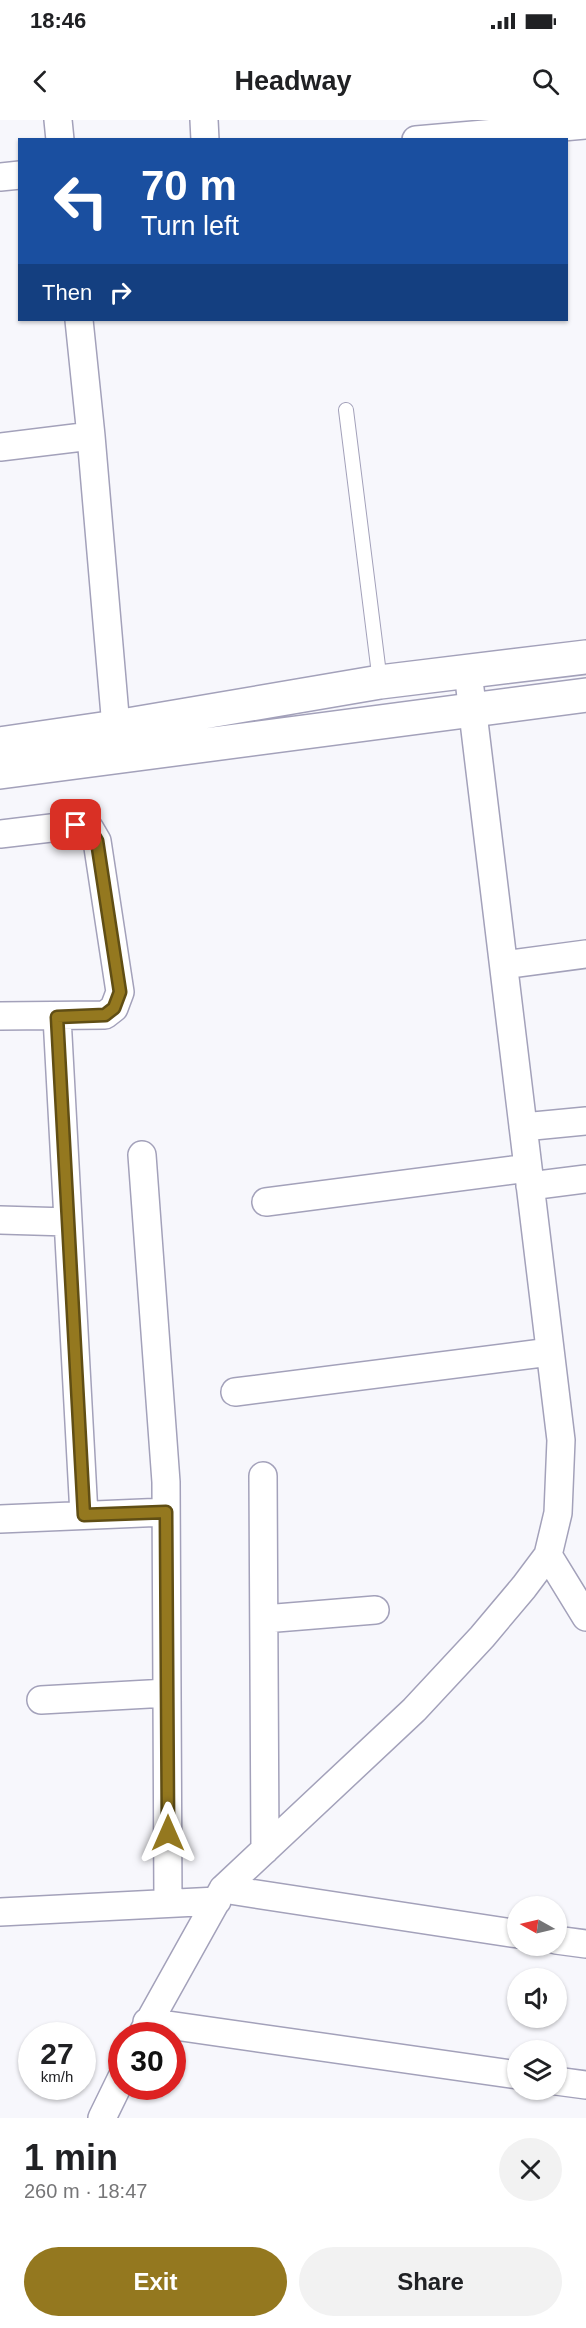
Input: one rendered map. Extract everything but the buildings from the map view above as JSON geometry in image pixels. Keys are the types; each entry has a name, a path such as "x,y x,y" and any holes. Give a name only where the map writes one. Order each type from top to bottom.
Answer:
{"street":[{"path":"58,120 60,138"},
{"path":"204,120 205,138"},
{"path":"432,138 548,123 586,124"},
{"path":"0,177 18,175"},
{"path":"79,321 116,727"},
{"path":"0,447 91,436"},
{"path":"0,744 116,727 380,682 586,657"},
{"path":"148,2022 220,1895 414,1710 489,1629 548,1555 558,1513 561,1440 468,672"},
{"path":"0,772 586,695"},
{"path":"0,834 76,825 90,829 97,841 120,992 114,1008 105,1015 0,1016"},
{"path":"504,965 586,954"},
{"path":"57,1017 84,1515"},
{"path":"523,1127 586,1120"},
{"path":"142,1155 166,1512 168,1903"},
{"path":"266,1202 529,1177 586,1179"},
{"path":"0,1220 68,1222"},
{"path":"235,1392 550,1352"},
{"path":"263,1476 265,1850"},
{"path":"0,1519 166,1512"},
{"path":"548,1555 585,1613"},
{"path":"264,1619 375,1610"},
{"path":"42,1700 167,1693"},
{"path":"0,1912 168,1903 220,1895 507,1933"},
{"path":"567,1941 586,1944"},
{"path":"186,2034 507,2074"},
{"path":"567,2082 586,2085"},
{"path":"102,2118 111,2100"}],"lane":[{"path":"346,410 380,682"}],"route":[{"path":"76,825 90,829 97,841 120,992 114,1008 105,1015 57,1017 84,1515 166,1512 168,1833"}]}
